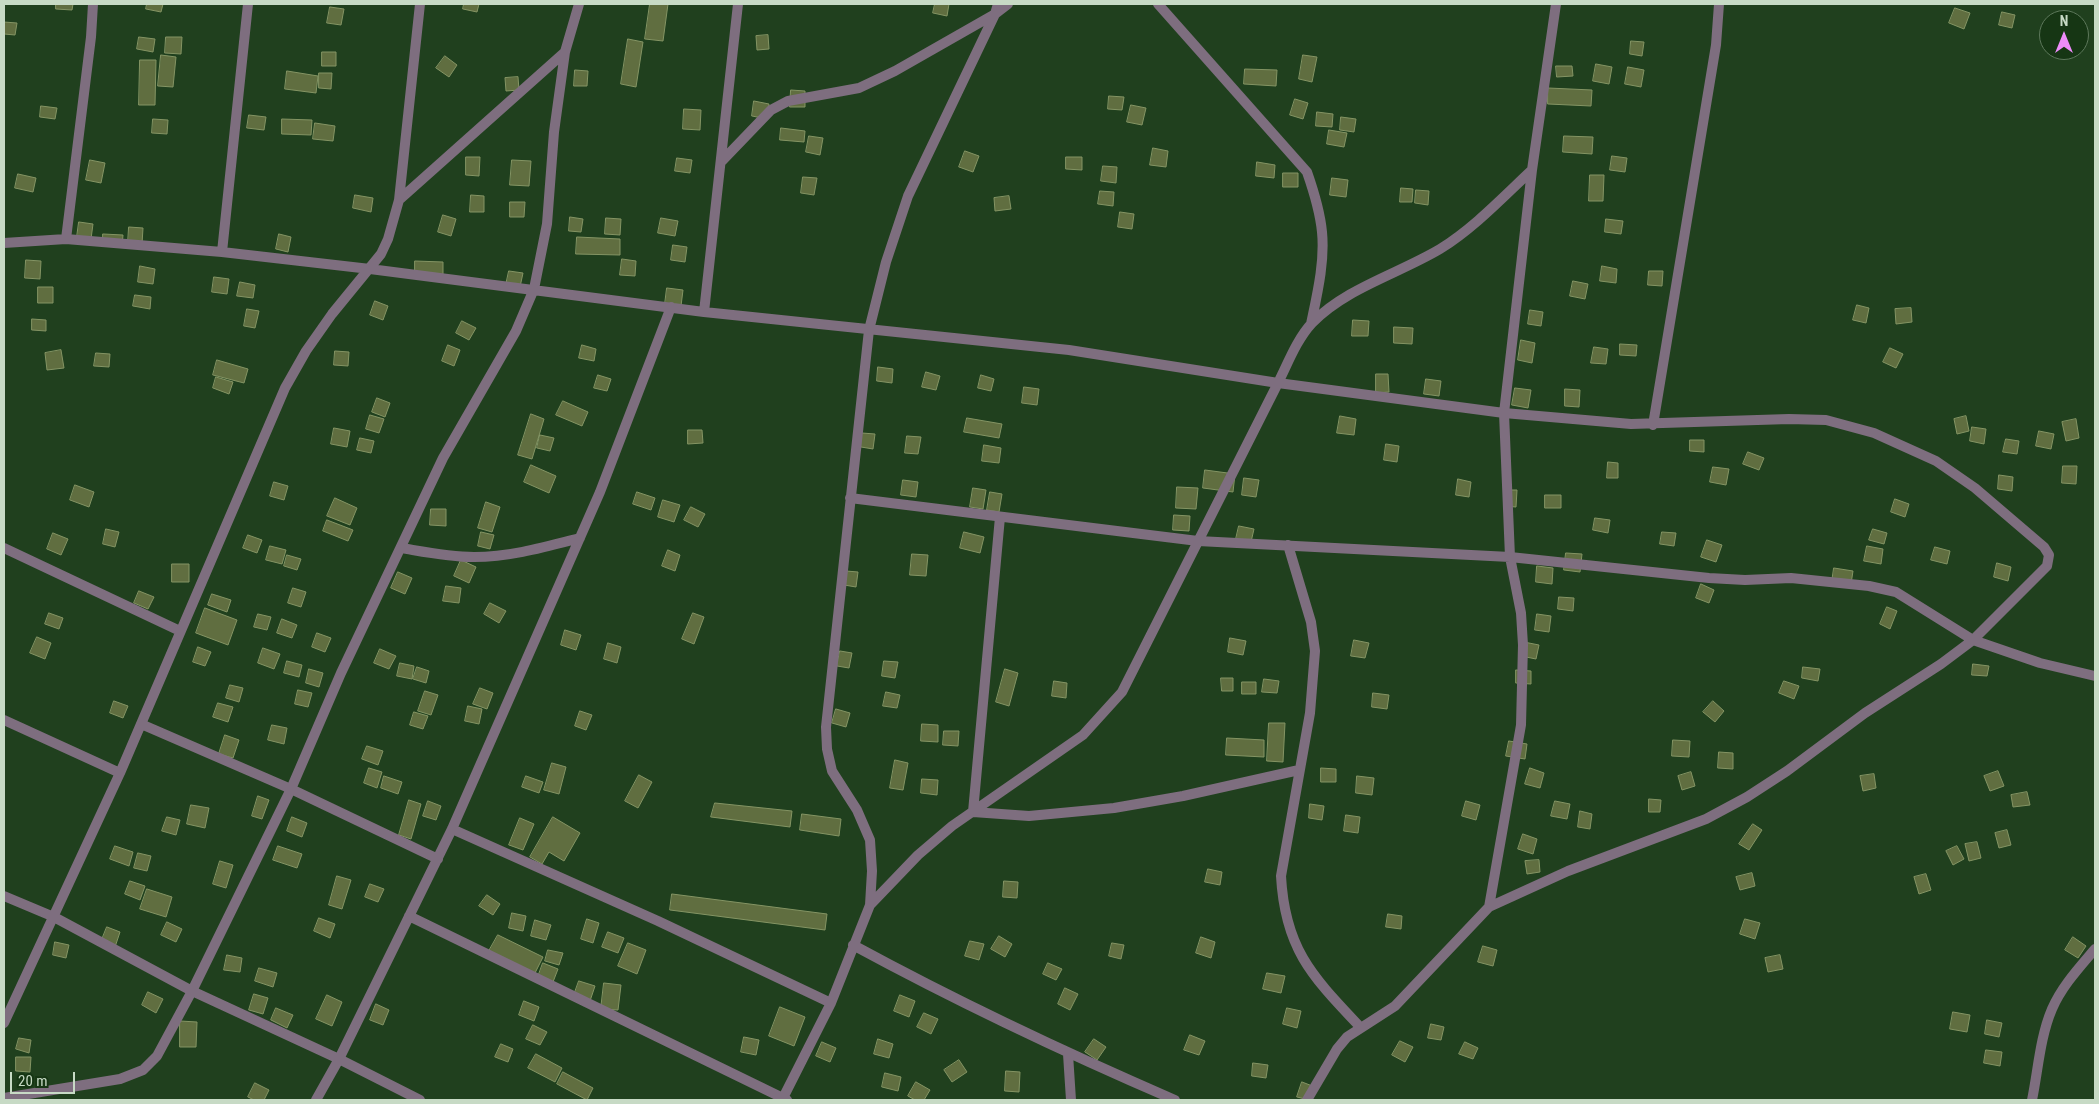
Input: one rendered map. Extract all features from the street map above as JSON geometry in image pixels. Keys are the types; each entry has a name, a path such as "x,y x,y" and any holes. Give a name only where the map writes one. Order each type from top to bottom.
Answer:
{"street":[{"path":"66,239 91,37 93,4"},
{"path":"222,252 248,4"},
{"path":"4,1023 120,773 285,388 306,352 332,314 370,269 381,254 388,239 399,200 420,4"},
{"path":"4,1098 120,1079 143,1070 157,1056 192,991 291,789 341,673 443,458 516,331 534,288 547,224 554,132 565,52 579,4"},
{"path":"704,312 738,4"},
{"path":"410,916 784,1100 831,1003 870,905 872,871 870,840 857,810 832,771 826,734 869,330 886,262 908,196 995,14 998,4"},
{"path":"721,162 771,110 788,101 859,88 896,71 995,14 1008,4"},
{"path":"1158,4 1307,172 1316,198 1322,234 1320,278 1311,324"},
{"path":"1489,907 1521,725 1524,645 1521,613 1510,557 1504,413 1532,170 1556,4"},
{"path":"1653,425 1714,55 1719,4"},
{"path":"399,200 565,52"},
{"path":"870,905 918,855 952,826 1083,735 1122,692 1278,382 1311,324 1327,310 1359,290 1440,248 1483,215 1532,170"},
{"path":"4,243 66,239 222,252 534,288 704,312 1068,350 1278,382 1504,413 1653,425 1789,419 1826,420 1874,433 1936,461 1975,488 2044,547 2049,555 2048,566 1973,640 1865,713 1787,771 1747,797 1706,819 1568,871 1489,907 1395,1006 1347,1037 1337,1049 1307,1100"},
{"path":"316,1100 339,1059 452,829 600,492 671,308"},
{"path":"850,498 1198,541 1510,557 1709,578 1745,580 1791,578 1869,586 1896,592 1973,640 2040,663 2095,676"},
{"path":"973,812 1000,516"},
{"path":"401,548 451,556 474,557 516,554 580,538"},
{"path":"1288,546 1311,622 1315,651 1310,713 1281,876 1282,903 1292,938 1306,965 1321,985 1361,1028"},
{"path":"4,548 180,630"},
{"path":"4,720 120,773"},
{"path":"141,724 291,789 438,858"},
{"path":"973,812 1029,816 1114,808 1183,796 1300,770"},
{"path":"452,829 658,921 831,1003"},
{"path":"4,896 54,917 192,991 339,1059 420,1100"},
{"path":"853,945 1068,1054 1175,1100"},
{"path":"2032,1100 2046,1028 2052,1009 2067,982 2095,949"},
{"path":"1068,1054 1071,1100"}],"building":[{"path":"56,4 73,4 72,10 56,9"},
{"path":"147,4 163,4 161,12 146,9"},
{"path":"464,4 479,4 477,12 463,9"},
{"path":"650,4 668,4 663,41 645,39"},
{"path":"935,4 949,4 947,16 933,13"},
{"path":"330,7 344,9 341,25 327,23"},
{"path":"1955,8 1970,13 1964,29 1949,23"},
{"path":"2002,12 2015,15 2012,28 1999,25"},
{"path":"4,22 17,23 15,35 4,34"},
{"path":"768,35 769,49 757,50 756,36"},
{"path":"139,37 155,39 153,52 137,49"},
{"path":"166,37 182,37 181,54 165,53"},
{"path":"628,39 643,42 636,87 621,84"},
{"path":"1631,41 1644,42 1642,56 1630,54"},
{"path":"322,52 336,52 336,66 322,66"},
{"path":"161,55 176,57 173,87 158,86"},
{"path":"1303,55 1317,57 1312,82 1299,79"},
{"path":"445,56 457,65 449,77 436,68"},
{"path":"140,60 156,60 155,105 139,105"},
{"path":"1596,64 1612,67 1609,84 1593,81"},
{"path":"1556,66 1572,66 1573,76 1557,77"},
{"path":"1628,67 1644,70 1641,87 1625,84"},
{"path":"1245,69 1277,70 1276,86 1244,84"},
{"path":"575,70 588,71 587,86 574,86"},
{"path":"287,71 318,76 316,93 285,89"},
{"path":"319,73 332,73 331,89 319,88"},
{"path":"518,77 519,90 506,91 505,78"},
{"path":"1548,88 1592,90 1591,106 1548,104"},
{"path":"791,90 805,91 805,107 790,107"},
{"path":"1109,96 1124,97 1122,110 1108,109"},
{"path":"1295,99 1308,103 1303,119 1290,115"},
{"path":"754,101 769,104 767,119 752,116"},
{"path":"1131,105 1146,108 1142,125 1127,122"},
{"path":"41,106 57,108 55,119 40,117"},
{"path":"684,109 701,110 700,130 683,129"},
{"path":"1317,112 1333,114 1332,127 1316,126"},
{"path":"249,115 266,117 264,130 247,128"},
{"path":"1341,117 1356,119 1354,132 1340,130"},
{"path":"153,119 168,120 167,134 152,133"},
{"path":"282,119 312,120 311,135 282,134"},
{"path":"315,123 335,126 333,141 313,139"},
{"path":"781,128 805,131 804,142 780,140"},
{"path":"1329,130 1347,133 1344,147 1327,144"},
{"path":"809,136 823,138 820,155 806,152"},
{"path":"1564,136 1593,137 1592,154 1563,152"},
{"path":"1153,148 1168,151 1166,167 1150,165"},
{"path":"965,151 979,156 973,172 959,167"},
{"path":"1612,156 1627,158 1625,172 1610,170"},
{"path":"466,157 480,157 479,176 466,175"},
{"path":"1066,157 1082,157 1082,170 1066,169"},
{"path":"677,158 692,160 690,173 675,171"},
{"path":"90,160 105,163 101,183 86,180"},
{"path":"512,160 531,161 529,186 510,185"},
{"path":"1257,162 1275,165 1274,178 1256,176"},
{"path":"1103,166 1117,167 1116,183 1101,181"},
{"path":"1283,173 1298,173 1298,187 1283,187"},
{"path":"18,174 36,178 33,192 15,188"},
{"path":"1590,175 1604,175 1603,201 1589,201"},
{"path":"803,177 817,178 814,195 801,193"},
{"path":"1332,178 1348,180 1346,197 1330,195"},
{"path":"1401,188 1413,189 1412,202 1400,202"},
{"path":"1416,190 1429,191 1428,205 1415,203"},
{"path":"1100,191 1114,192 1113,206 1098,204"},
{"path":"355,195 373,198 371,212 353,208"},
{"path":"471,195 484,196 484,212 470,212"},
{"path":"1009,196 1011,209 995,211 994,198"},
{"path":"510,202 525,202 524,217 510,217"},
{"path":"1120,212 1134,214 1132,229 1118,227"},
{"path":"443,215 456,219 451,236 438,232"},
{"path":"570,217 583,219 581,232 569,231"},
{"path":"606,218 621,219 620,235 605,234"},
{"path":"661,218 678,221 675,236 658,233"},
{"path":"1606,219 1623,221 1621,234 1605,232"},
{"path":"79,222 93,224 91,239 77,237"},
{"path":"129,227 143,228 142,244 128,243"},
{"path":"103,234 123,235 122,247 103,246"},
{"path":"279,234 291,237 288,252 276,249"},
{"path":"577,237 620,239 620,255 576,254"},
{"path":"673,245 687,247 685,262 671,260"},
{"path":"622,259 636,261 635,276 620,275"},
{"path":"26,260 41,261 40,279 25,278"},
{"path":"415,261 443,262 443,275 415,273"},
{"path":"140,266 155,269 153,284 138,282"},
{"path":"1602,266 1617,269 1616,283 1600,281"},
{"path":"509,271 523,273 520,287 506,285"},
{"path":"1649,271 1663,271 1662,286 1648,285"},
{"path":"214,277 229,279 227,294 212,292"},
{"path":"1573,281 1588,284 1585,299 1570,296"},
{"path":"240,282 255,285 253,298 237,296"},
{"path":"38,287 53,287 53,303 38,303"},
{"path":"667,288 683,290 681,306 665,304"},
{"path":"135,295 151,297 150,309 133,306"},
{"path":"375,301 388,306 383,320 370,315"},
{"path":"1857,305 1869,308 1866,323 1853,320"},
{"path":"1911,308 1912,322 1896,324 1895,309"},
{"path":"247,309 259,311 255,328 244,326"},
{"path":"1530,310 1543,312 1541,326 1528,324"},
{"path":"32,319 46,320 46,331 32,330"},
{"path":"1353,320 1369,321 1368,336 1352,336"},
{"path":"462,321 476,328 469,340 456,333"},
{"path":"1394,327 1413,328 1412,344 1394,343"},
{"path":"1521,340 1535,343 1532,363 1518,360"},
{"path":"1620,344 1637,345 1636,356 1620,355"},
{"path":"448,345 460,350 454,366 442,361"},
{"path":"582,345 596,349 594,361 579,358"},
{"path":"1594,347 1608,349 1606,364 1591,363"},
{"path":"1890,348 1903,354 1896,368 1883,362"},
{"path":"61,350 64,368 47,370 45,353"},
{"path":"335,351 349,352 348,366 334,365"},
{"path":"96,353 110,354 109,367 94,366"},
{"path":"217,360 248,369 244,383 213,375"},
{"path":"878,367 893,369 892,383 877,381"},
{"path":"926,372 940,376 936,390 922,387"},
{"path":"1376,374 1388,374 1389,392 1376,393"},
{"path":"598,375 611,379 607,391 594,388"},
{"path":"981,375 994,379 991,391 978,388"},
{"path":"216,377 233,382 229,394 213,388"},
{"path":"1426,379 1441,381 1439,396 1424,394"},
{"path":"1024,387 1039,389 1037,405 1022,403"},
{"path":"1515,388 1531,390 1528,408 1512,405"},
{"path":"1565,389 1580,390 1579,407 1565,406"},
{"path":"377,398 390,403 385,417 372,412"},
{"path":"563,401 588,412 582,426 556,415"},
{"path":"531,414 544,419 532,459 518,455"},
{"path":"370,415 384,419 379,433 366,429"},
{"path":"1340,416 1356,419 1354,435 1337,433"},
{"path":"1966,416 1969,431 1957,434 1954,419"},
{"path":"967,418 1002,424 999,438 964,432"},
{"path":"2076,419 2079,438 2066,441 2062,422"},
{"path":"1972,427 1986,429 1984,444 1970,441"},
{"path":"334,428 350,431 347,447 331,444"},
{"path":"688,430 702,430 703,443 688,444"},
{"path":"2039,431 2054,434 2051,449 2036,446"},
{"path":"862,433 875,434 873,449 861,447"},
{"path":"540,435 554,438 550,451 537,448"},
{"path":"907,436 921,437 918,454 905,453"},
{"path":"360,438 374,441 371,453 357,450"},
{"path":"2006,439 2019,441 2017,454 2003,452"},
{"path":"1690,440 1704,440 1704,452 1690,451"},
{"path":"1386,444 1399,446 1397,462 1384,460"},
{"path":"984,445 1001,448 999,463 982,461"},
{"path":"1748,452 1764,458 1759,470 1743,464"},
{"path":"1608,462 1618,463 1618,478 1607,478"},
{"path":"531,465 556,476 549,493 524,482"},
{"path":"2063,466 2077,466 2076,484 2062,483"},
{"path":"1713,467 1729,469 1726,485 1710,482"},
{"path":"1205,470 1235,474 1233,492 1203,488"},
{"path":"1999,475 2013,477 2012,491 1998,489"},
{"path":"1244,478 1259,480 1256,497 1242,495"},
{"path":"1458,479 1471,482 1469,497 1456,495"},
{"path":"903,480 918,482 916,497 901,495"},
{"path":"274,482 288,486 284,500 270,496"},
{"path":"75,485 94,492 89,507 70,500"},
{"path":"1177,487 1198,488 1196,509 1176,508"},
{"path":"973,488 986,490 983,509 970,507"},
{"path":"1505,490 1517,490 1516,507 1504,506"},
{"path":"637,492 655,498 651,510 633,504"},
{"path":"990,492 1002,494 999,512 987,510"},
{"path":"1545,495 1561,495 1561,508 1545,508"},
{"path":"335,498 357,508 350,525 327,516"},
{"path":"1895,499 1909,504 1905,517 1891,512"},
{"path":"663,500 680,505 674,522 658,517"},
{"path":"486,502 500,507 492,532 478,528"},
{"path":"691,507 705,514 698,527 684,520"},
{"path":"431,509 446,509 446,526 430,525"},
{"path":"1174,515 1190,516 1189,531 1173,530"},
{"path":"1595,518 1610,520 1608,533 1593,530"},
{"path":"327,520 353,530 348,541 323,531"},
{"path":"1239,526 1254,529 1251,542 1236,539"},
{"path":"106,529 119,532 115,547 103,544"},
{"path":"1873,529 1887,533 1884,544 1869,540"},
{"path":"481,532 494,535 490,549 478,546"},
{"path":"964,532 984,537 980,553 960,548"},
{"path":"1662,532 1676,533 1674,546 1660,544"},
{"path":"53,533 68,539 61,555 47,549"},
{"path":"248,535 262,540 257,553 243,548"},
{"path":"1707,540 1722,545 1716,562 1701,557"},
{"path":"270,546 286,550 282,564 266,560"},
{"path":"1867,546 1883,549 1881,564 1864,561"},
{"path":"1935,547 1950,551 1947,564 1931,560"},
{"path":"668,550 680,555 675,571 662,566"},
{"path":"1566,553 1582,554 1580,572 1564,570"},
{"path":"912,554 928,555 926,576 910,575"},
{"path":"287,555 301,559 297,570 284,566"},
{"path":"461,560 476,567 469,583 454,576"},
{"path":"1997,563 2011,567 2008,581 1994,577"},
{"path":"172,564 189,564 189,582 172,582"},
{"path":"1537,566 1553,568 1552,584 1536,582"},
{"path":"1834,568 1853,571 1851,584 1832,582"},
{"path":"846,571 858,572 856,587 844,585"},
{"path":"398,572 412,578 405,594 391,588"},
{"path":"1701,584 1714,590 1709,603 1696,598"},
{"path":"446,586 461,588 459,603 443,601"},
{"path":"293,588 306,592 301,607 288,603"},
{"path":"139,591 154,597 148,609 134,603"},
{"path":"212,594 231,600 227,612 208,605"},
{"path":"1559,597 1574,598 1573,611 1558,609"},
{"path":"490,603 506,611 499,623 484,614"},
{"path":"1887,607 1897,611 1890,629 1880,624"},
{"path":"205,608 237,620 228,645 196,633"},
{"path":"49,613 63,618 59,629 45,624"},
{"path":"693,613 704,617 694,644 682,639"},
{"path":"258,614 271,617 267,630 254,627"},
{"path":"1537,614 1551,616 1549,632 1535,630"},
{"path":"282,619 297,625 292,638 277,633"},
{"path":"565,630 581,635 576,650 561,645"},
{"path":"317,633 331,638 325,652 312,647"},
{"path":"37,637 51,643 45,659 30,653"},
{"path":"1230,638 1246,641 1243,655 1228,652"},
{"path":"1354,640 1369,643 1365,658 1351,656"},
{"path":"1524,642 1539,645 1536,659 1521,656"},
{"path":"608,643 621,647 617,663 604,659"},
{"path":"198,647 211,652 205,666 193,662"},
{"path":"263,648 280,654 274,669 258,663"},
{"path":"380,649 396,656 389,669 374,663"},
{"path":"840,651 852,653 849,668 837,666"},
{"path":"287,661 302,665 299,677 284,673"},
{"path":"884,661 898,662 895,678 882,676"},
{"path":"400,663 414,666 412,679 397,676"},
{"path":"1973,664 1989,666 1987,676 1972,675"},
{"path":"417,667 429,671 426,683 413,679"},
{"path":"1803,667 1820,669 1818,681 1802,678"},
{"path":"309,669 323,673 319,687 306,683"},
{"path":"1005,669 1018,673 1009,706 996,702"},
{"path":"1516,670 1531,671 1531,684 1516,683"},
{"path":"1221,678 1233,678 1233,691 1222,691"},
{"path":"1264,679 1279,681 1277,693 1262,692"},
{"path":"1054,681 1067,683 1066,698 1052,696"},
{"path":"1784,681 1799,686 1794,699 1779,693"},
{"path":"1242,682 1256,682 1256,694 1242,694"},
{"path":"230,685 243,688 239,702 226,698"},
{"path":"480,688 493,693 487,709 473,704"},
{"path":"298,690 312,693 308,707 295,704"},
{"path":"425,691 438,695 431,715 418,711"},
{"path":"886,692 900,695 897,708 883,706"},
{"path":"1373,693 1389,695 1387,709 1372,707"},
{"path":"114,701 128,706 123,718 110,713"},
{"path":"1713,701 1724,711 1715,722 1703,712"},
{"path":"218,703 233,707 228,722 213,717"},
{"path":"468,706 482,709 479,724 465,721"},
{"path":"836,709 850,713 846,727 832,723"},
{"path":"580,711 592,715 586,730 575,726"},
{"path":"414,712 428,716 423,729 410,725"},
{"path":"1269,723 1285,723 1283,762 1267,761"},
{"path":"922,724 938,725 938,742 921,741"},
{"path":"272,725 287,728 284,744 268,740"},
{"path":"944,731 959,731 958,746 943,745"},
{"path":"225,735 239,740 233,758 219,754"},
{"path":"1227,738 1264,740 1264,757 1226,755"},
{"path":"1673,740 1690,741 1689,757 1672,756"},
{"path":"1509,741 1527,744 1525,759 1506,756"},
{"path":"367,746 383,751 378,765 362,759"},
{"path":"1719,752 1733,753 1733,769 1718,768"},
{"path":"895,760 908,763 903,790 890,788"},
{"path":"552,763 566,767 559,794 544,790"},
{"path":"369,768 382,772 377,788 364,783"},
{"path":"1321,768 1336,769 1336,782 1321,782"},
{"path":"1530,768 1544,773 1540,788 1525,784"},
{"path":"1998,771 2004,786 1990,791 1984,776"},
{"path":"1691,772 1695,786 1682,790 1678,776"},
{"path":"1874,774 1876,788 1863,791 1860,776"},
{"path":"639,775 652,782 638,808 625,801"},
{"path":"384,776 402,782 398,794 381,788"},
{"path":"526,776 543,782 539,793 522,787"},
{"path":"1357,776 1374,778 1372,795 1356,793"},
{"path":"922,779 938,780 937,795 921,793"},
{"path":"2027,792 2030,805 2013,807 2011,795"},
{"path":"258,796 269,800 262,819 252,816"},
{"path":"1649,799 1661,800 1660,812 1649,812"},
{"path":"409,800 421,804 411,839 399,835"},
{"path":"428,801 441,806 436,820 423,816"},
{"path":"1466,801 1480,805 1476,820 1462,816"},
{"path":"1555,801 1570,804 1567,819 1551,816"},
{"path":"715,803 792,811 790,827 711,817"},
{"path":"1310,804 1324,806 1322,820 1309,818"},
{"path":"191,805 209,808 205,828 187,824"},
{"path":"1580,811 1592,814 1590,829 1578,827"},
{"path":"802,814 841,819 839,836 800,830"},
{"path":"1346,815 1360,817 1358,833 1344,831"},
{"path":"167,817 180,820 176,835 162,831"},
{"path":"292,817 307,823 302,837 287,831"},
{"path":"553,817 580,833 564,861 549,852 542,864 530,857"},
{"path":"520,818 534,824 523,850 509,845"},
{"path":"1753,824 1762,830 1749,850 1739,844"},
{"path":"2007,830 2011,845 1999,848 1995,833"},
{"path":"1523,834 1537,839 1533,854 1518,849"},
{"path":"1977,842 1981,858 1969,861 1965,844"},
{"path":"115,846 133,852 129,866 110,859"},
{"path":"278,846 302,854 297,868 273,860"},
{"path":"1957,846 1964,859 1953,865 1946,851"},
{"path":"138,853 151,856 147,871 134,868"},
{"path":"1539,860 1540,872 1527,874 1525,861"},
{"path":"220,861 233,865 226,888 213,884"},
{"path":"1208,869 1222,872 1220,885 1205,882"},
{"path":"1752,873 1755,886 1740,890 1736,877"},
{"path":"1926,874 1931,890 1919,894 1914,877"},
{"path":"337,876 351,880 342,909 329,905"},
{"path":"130,881 145,886 140,900 125,894"},
{"path":"1004,881 1018,882 1017,898 1003,897"},
{"path":"370,884 384,889 378,902 365,897"},
{"path":"147,889 172,897 166,917 140,909"},
{"path":"672,894 827,914 825,930 670,910"},
{"path":"487,895 500,904 493,915 479,906"},
{"path":"512,913 526,916 523,931 509,928"},
{"path":"1388,914 1402,916 1401,929 1386,927"},
{"path":"319,918 335,924 330,938 314,931"},
{"path":"587,919 599,923 593,943 581,939"},
{"path":"1745,919 1760,923 1755,939 1740,934"},
{"path":"535,920 551,925 546,940 531,936"},
{"path":"167,922 182,929 176,942 161,935"},
{"path":"107,927 120,932 115,947 101,942"},
{"path":"608,932 624,938 618,953 602,947"},
{"path":"498,935 543,957 535,973 489,951"},
{"path":"999,936 1012,944 1005,957 991,949"},
{"path":"1201,937 1215,942 1211,958 1196,953"},
{"path":"2073,937 2086,946 2078,958 2065,950"},
{"path":"970,941 984,944 979,960 965,956"},
{"path":"55,942 69,945 66,958 53,955"},
{"path":"628,943 646,950 637,974 618,966"},
{"path":"1112,943 1124,945 1121,959 1109,956"},
{"path":"1483,946 1497,950 1493,966 1478,962"},
{"path":"548,950 563,953 559,965 545,961"},
{"path":"227,955 242,958 240,972 224,970"},
{"path":"1780,955 1783,969 1768,972 1765,958"},
{"path":"543,963 558,969 553,982 538,977"},
{"path":"1048,963 1062,969 1056,980 1043,974"},
{"path":"259,968 277,973 273,987 255,981"},
{"path":"1267,973 1285,976 1281,993 1263,989"},
{"path":"579,981 595,986 590,1001 574,995"},
{"path":"604,983 621,985 618,1010 601,1009"},
{"path":"1065,988 1078,994 1070,1010 1058,1004"},
{"path":"148,992 163,999 156,1013 142,1005"},
{"path":"254,994 268,998 263,1014 249,1010"},
{"path":"327,995 342,1002 332,1026 316,1019"},
{"path":"900,995 915,1001 909,1017 894,1011"},
{"path":"524,1001 539,1007 534,1021 519,1015"},
{"path":"376,1004 389,1010 383,1025 370,1020"},
{"path":"780,1007 805,1017 794,1046 769,1036"},
{"path":"276,1008 293,1015 287,1028 271,1020"},
{"path":"1287,1008 1301,1011 1297,1028 1283,1024"},
{"path":"1953,1012 1970,1015 1967,1032 1950,1029"},
{"path":"924,1013 938,1019 931,1034 917,1027"},
{"path":"1987,1020 2002,1023 1999,1037 1985,1034"},
{"path":"180,1021 197,1022 196,1047 180,1047"},
{"path":"1431,1024 1444,1027 1441,1040 1428,1038"},
{"path":"533,1025 547,1032 540,1045 526,1039"},
{"path":"1190,1035 1205,1041 1199,1055 1184,1050"},
{"path":"744,1037 759,1040 756,1055 741,1052"},
{"path":"19,1038 31,1040 29,1053 16,1049"},
{"path":"878,1039 893,1044 889,1058 874,1054"},
{"path":"1094,1039 1106,1047 1097,1060 1085,1052"},
{"path":"1400,1041 1413,1047 1405,1062 1392,1055"},
{"path":"822,1042 836,1048 830,1062 816,1056"},
{"path":"1465,1042 1478,1048 1473,1059 1459,1054"},
{"path":"501,1044 513,1049 508,1062 495,1057"},
{"path":"1986,1050 2002,1052 2000,1066 1984,1063"},
{"path":"536,1054 562,1068 555,1082 528,1068"},
{"path":"16,1057 31,1057 30,1072 16,1071"},
{"path":"959,1060 967,1072 952,1082 944,1070"},
{"path":"1253,1063 1268,1065 1266,1078 1252,1076"},
{"path":"1006,1071 1020,1072 1019,1092 1005,1091"},
{"path":"563,1072 593,1088 587,1100 557,1084"},
{"path":"885,1073 901,1077 898,1091 882,1087"},
{"path":"916,1082 930,1090 924,1100 915,1100 908,1096"},
{"path":"1302,1082 1315,1087 1309,1100 1297,1097"},
{"path":"255,1083 269,1090 264,1100 254,1100 248,1097"}]}
